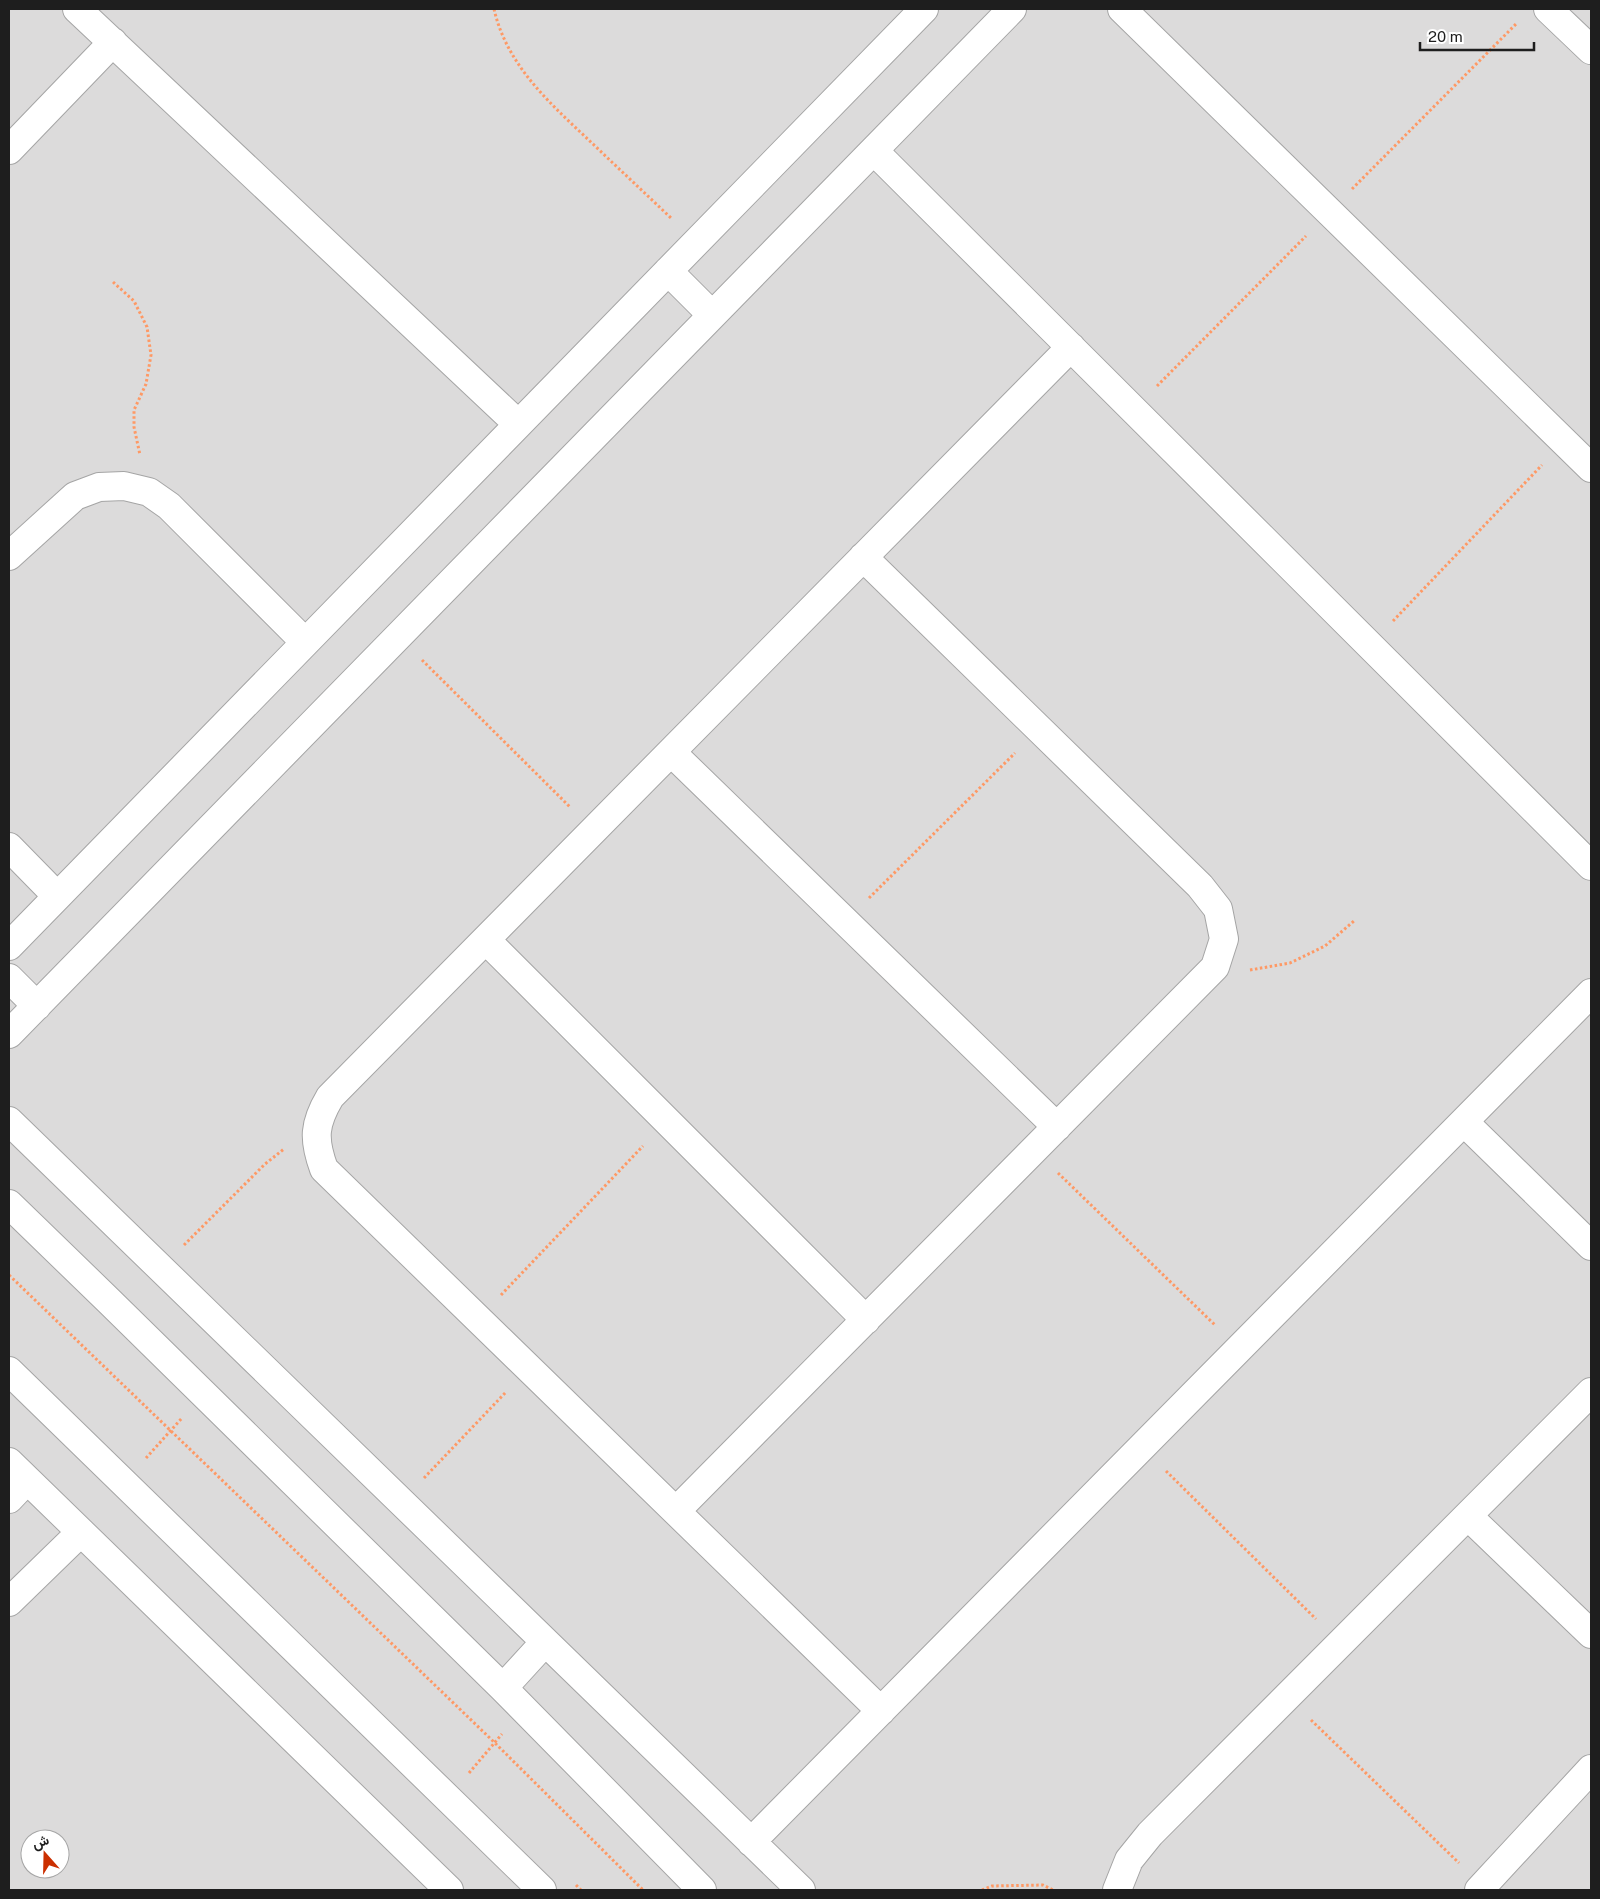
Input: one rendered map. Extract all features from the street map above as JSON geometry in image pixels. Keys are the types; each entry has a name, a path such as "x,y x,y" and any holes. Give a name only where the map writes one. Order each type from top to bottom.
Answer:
{"street":[{"path":"77,9 518,424"},
{"path":"9,1034 1012,9"},
{"path":"1122,9 1591,468"},
{"path":"1548,9 1591,50"},
{"path":"9,946 668,271 911,13"},
{"path":"9,150 113,42"},
{"path":"874,151 1591,866"},
{"path":"668,271 712,315"},
{"path":"881,1711 324,1169 317,1151 316,1132 320,1114 330,1097 1070,347"},
{"path":"9,556 75,496 99,487 124,486 148,492 169,506 305,642"},
{"path":"676,1511 1215,967 1224,939 1218,909 1200,886 863,557"},
{"path":"671,752 1057,1127"},
{"path":"9,847 57,896"},
{"path":"486,940 866,1320"},
{"path":"9,978 36,1006"},
{"path":"751,1842 1591,993"},
{"path":"9,1121 801,1890"},
{"path":"1464,1122 1591,1246"},
{"path":"9,1204 503,1688 702,1890"},
{"path":"9,1371 542,1890"},
{"path":"1117,1890 1129,1860 1150,1834 1591,1392"},
{"path":"15,1481 80,1532 449,1890"},
{"path":"1468,1516 1591,1634"},
{"path":"9,1602 80,1532"},
{"path":"503,1688 545,1642"},
{"path":"1481,1888 1591,1769"}],"path":[{"path":"494,9 497,23 516,60 540,94 696,241"},
{"path":"114,282 134,301 147,327 151,356 146,384 134,410 134,427 148,492"},
{"path":"1370,645 1565,442"},
{"path":"398,637 593,830"},
{"path":"846,922 1039,729"},
{"path":"1215,967 1253,970 1290,963 1325,946 1354,921"},
{"path":"478,1318 667,1121"},
{"path":"161,1269 265,1164 288,1146 316,1132"},
{"path":"1034,1150 1240,1349"},
{"path":"9,1275 495,1743 644,1890"},
{"path":"401,1502 529,1368"},
{"path":"124,1483 204,1394"},
{"path":"1142,1447 1340,1644"},
{"path":"1287,1697 1481,1888"},
{"path":"447,1798 524,1709"},
{"path":"982,1890 992,1886 1043,1885 1053,1890"}],"shaded area":[{"path":"9,9 1591,9 1591,1890 9,1890"}]}
